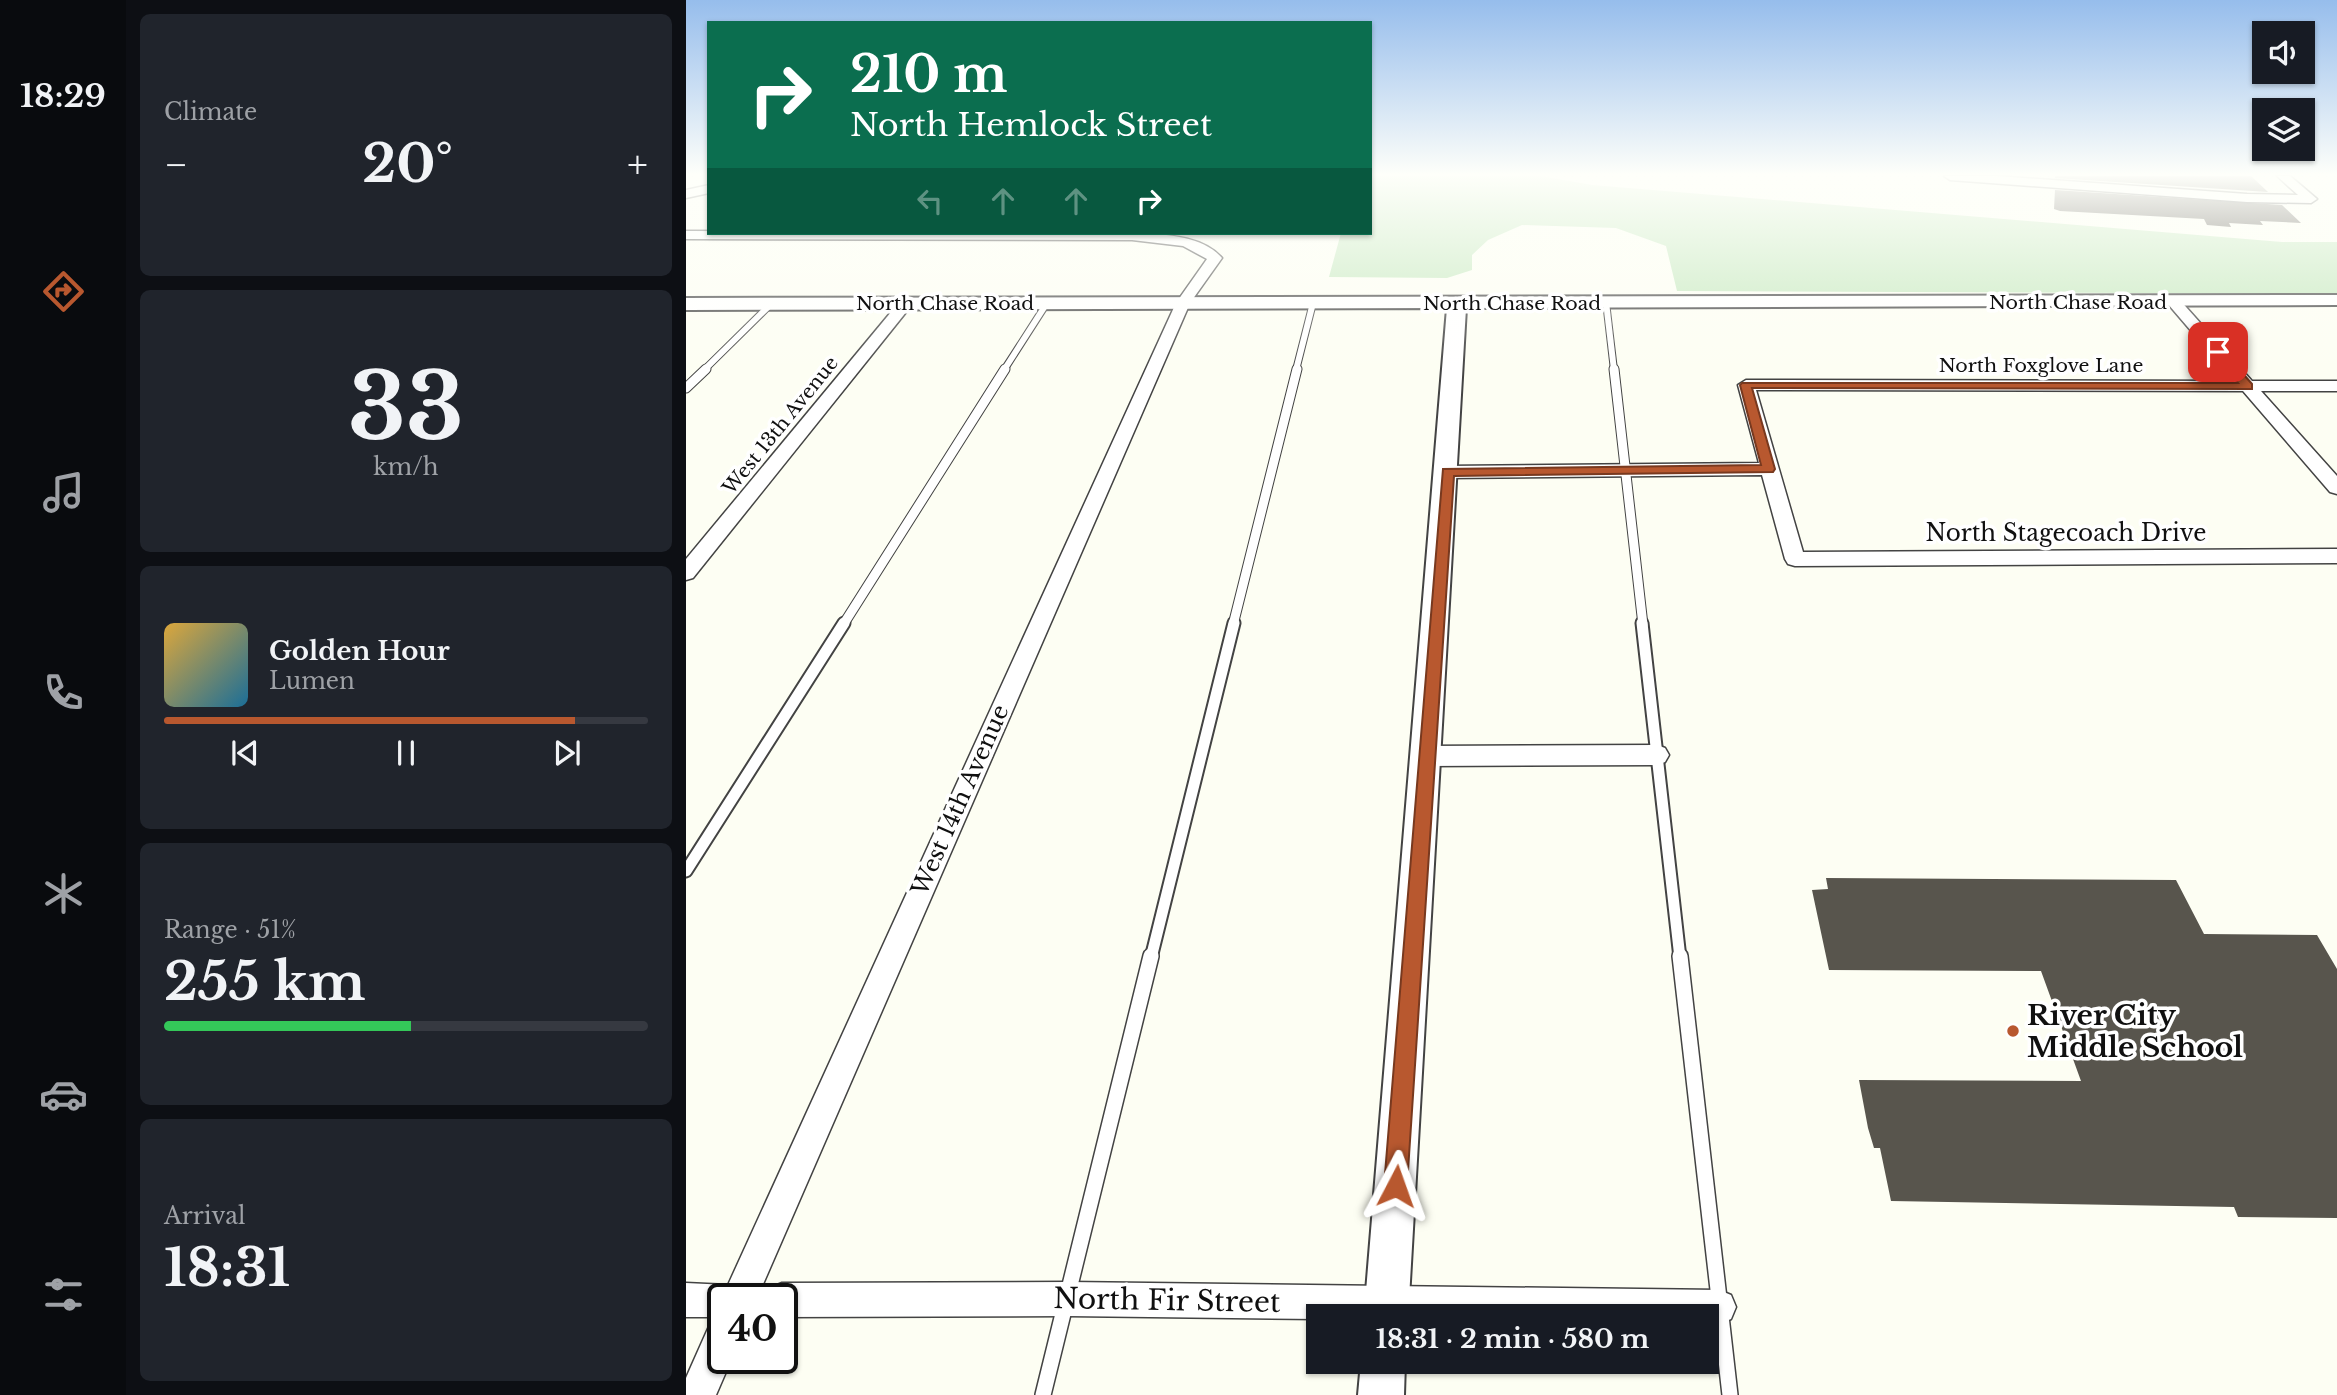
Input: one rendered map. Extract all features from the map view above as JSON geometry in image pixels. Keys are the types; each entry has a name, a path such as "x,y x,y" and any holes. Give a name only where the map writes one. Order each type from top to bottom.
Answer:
{"street":[{"name":"West 14th Avenue","path":"747,1283 1183,303 1215,258 1199,247 1171,241"},
{"name":"North Chase Road","path":"686,304 2337,300"},
{"path":"2174,301 2337,488"},
{"name":"West 13th Avenue","path":"686,573 906,303"},
{"path":"1387,1304 1457,303"},
{"name":"North Foxglove Lane","path":"1768,469 1746,385 2337,386"},
{"path":"1447,472 1768,469"},
{"name":"North Stagecoach Drive","path":"1768,469 1795,559 2337,556"},
{"path":"1426,756 1657,755"},
{"name":"North Fir Street","path":"798,1300 1068,1299 1306,1306"},
{"path":"686,1300 707,1300"},
{"path":"697,1395 707,1372"},
{"path":"1381,1395 1382,1374"}],"lane":[{"path":"1606,302 1719,1304"},
{"path":"686,871 1046,303"},
{"path":"1043,1395 1313,303"},
{"path":"686,388 771,304"},
{"path":"1719,1307 1730,1395"}],"green space":[{"path":"1339,241 1487,241 1472,255 1472,270 1447,278 1329,277"},
{"path":"1652,241 2337,242 2337,294 1677,291 1666,246"}],"building":[{"path":"1826,878 2176,880 2204,934 2317,935 2337,969 2337,1218 2238,1217 2234,1207 1891,1201 1880,1148 1874,1148 1868,1128 1859,1080 2081,1081 2041,971 1829,970 1812,890 1828,889"}],"place":[{"name":"River City Middle School","path":"2013,1031"}],"route":[{"path":"1396,1186 1447,472 1768,469 1746,385 2248,386 2218,352"}]}
